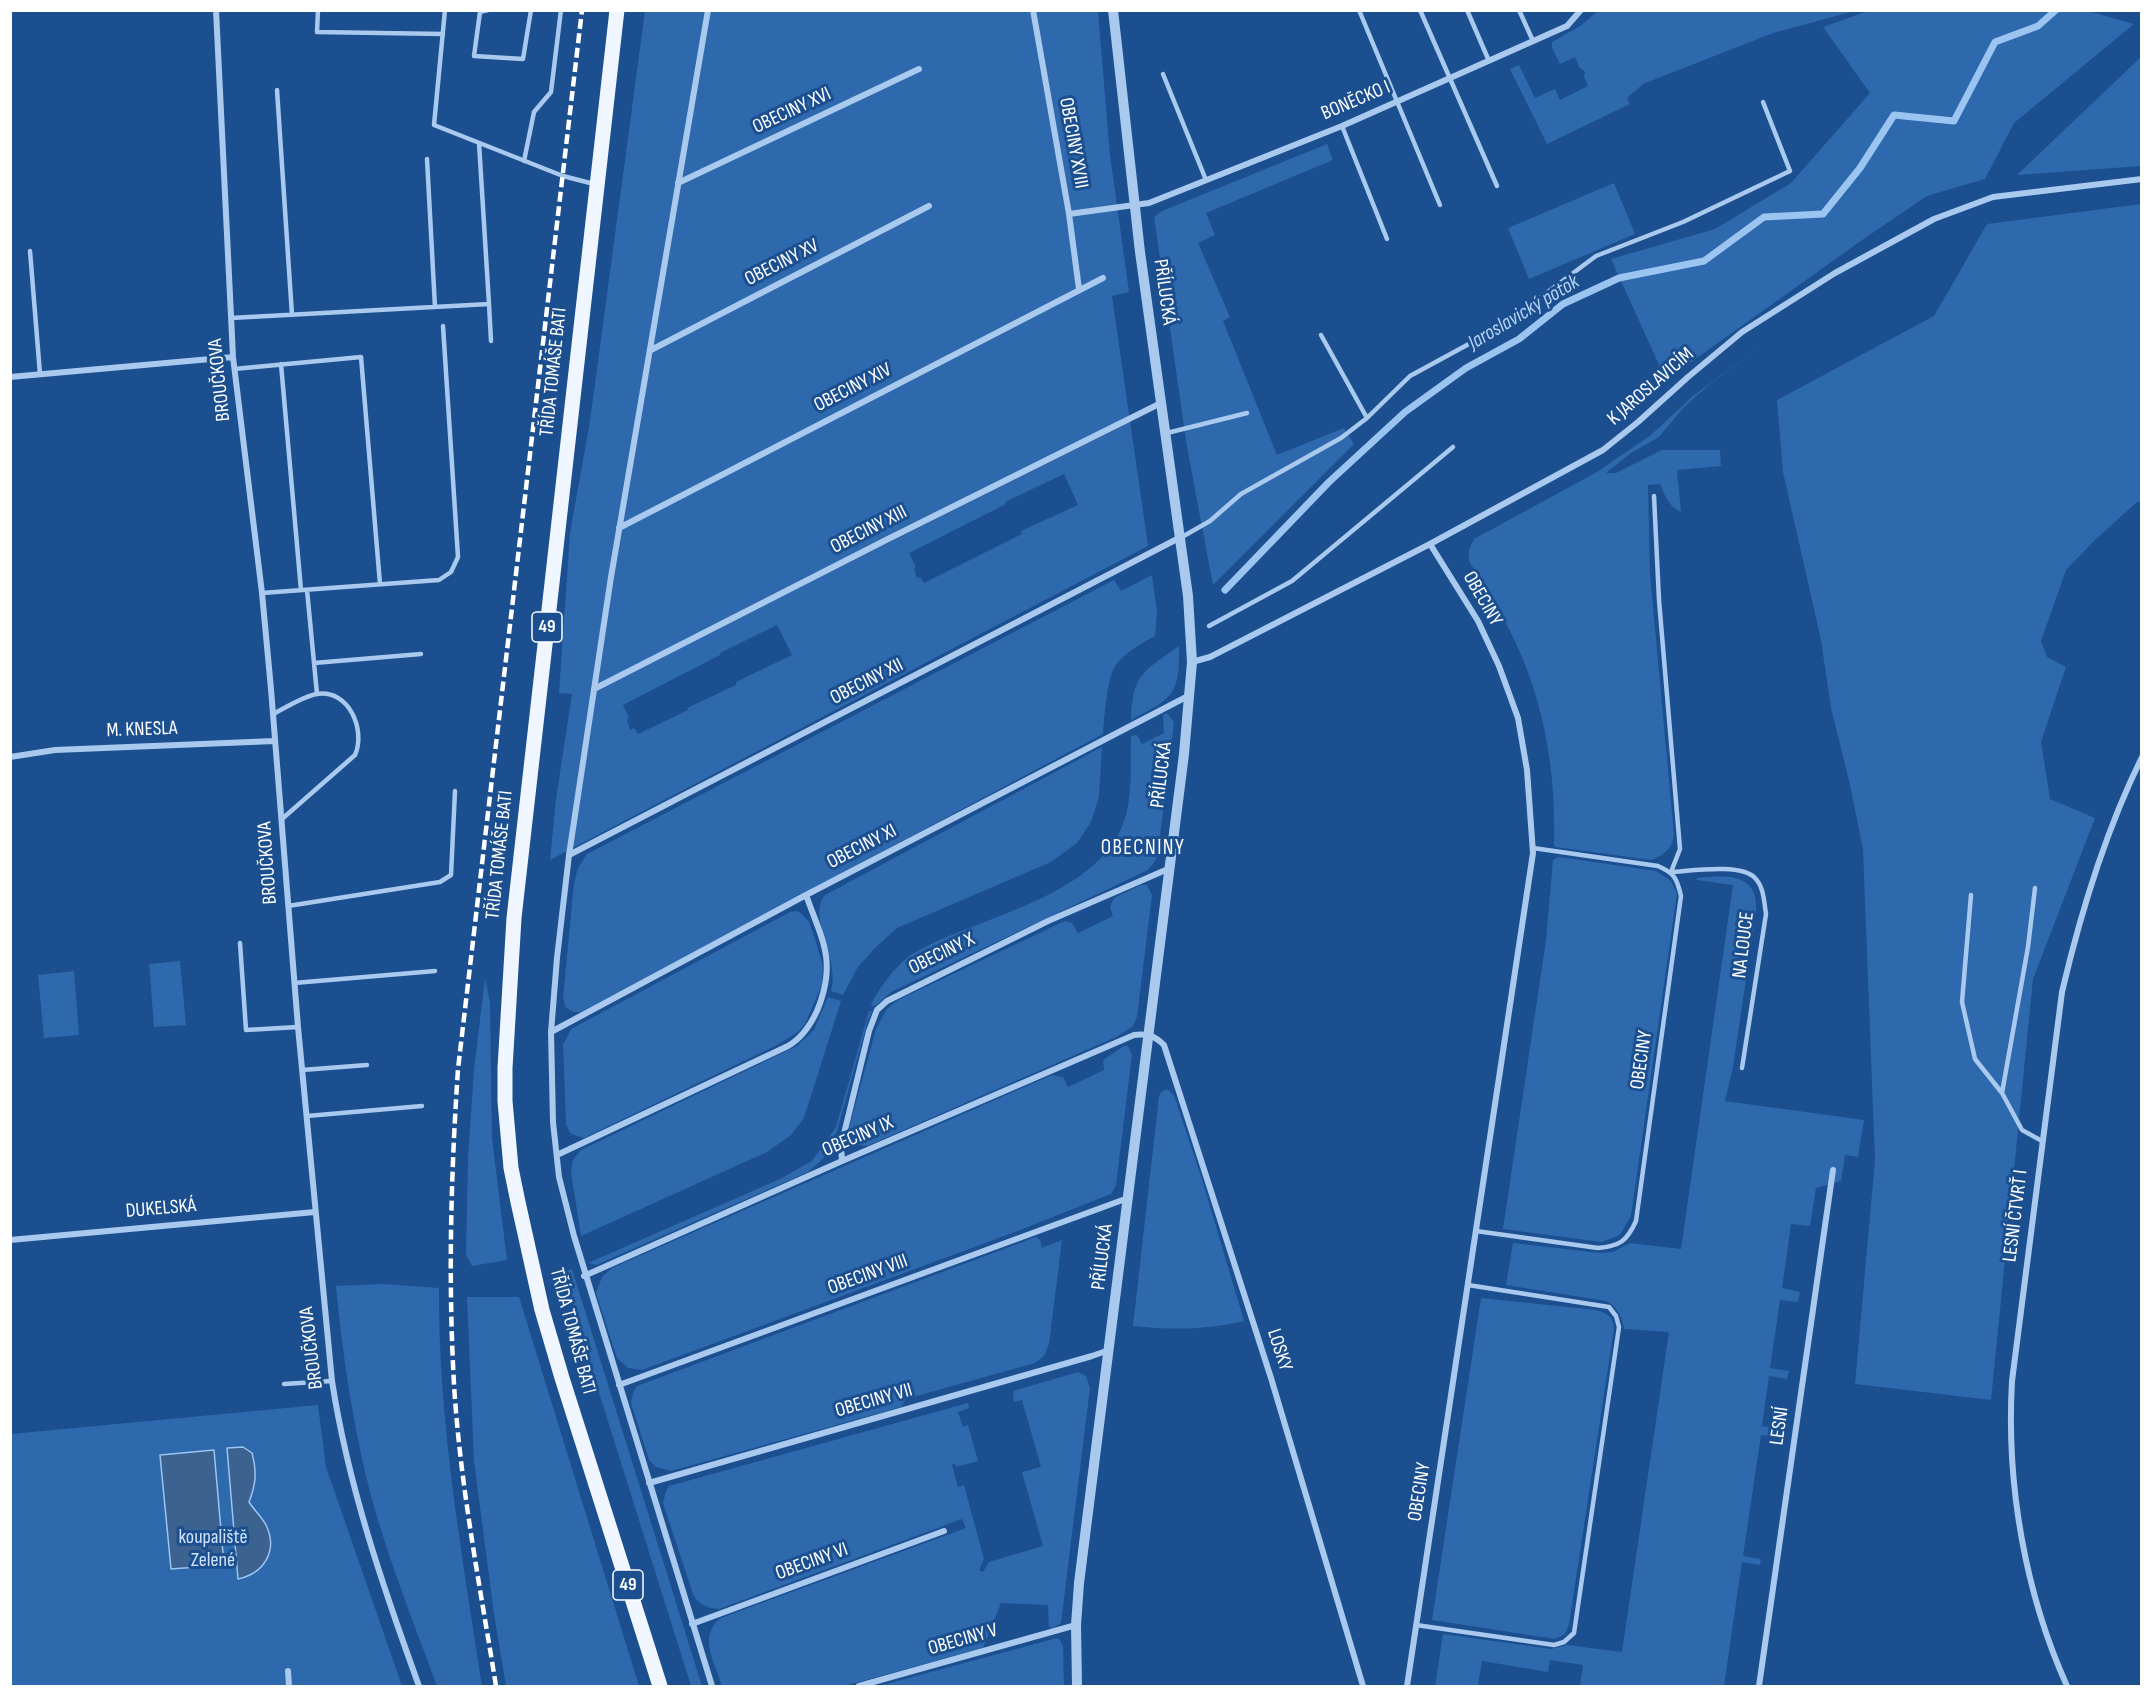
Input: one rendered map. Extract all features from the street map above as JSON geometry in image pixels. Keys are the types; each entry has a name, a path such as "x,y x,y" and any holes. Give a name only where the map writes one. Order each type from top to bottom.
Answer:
{"main road":[{"name":"TŘÍDA TOMÁŠE BATI","path":"618,10 511,947 505,1068 511,1168 536,1281 562,1378 660,1686"}],"street":[{"name":"BROUČKOVA","path":"216,10 234,369 262,593 294,983 332,1381 339,1421 368,1533 419,1686"},
{"name":"BROUČKOVA","path":"218,25 221,10"},
{"path":"708,10 619,528 594,689 569,855 551,1032 553,1122 559,1177 585,1276 711,1686"},
{"name":"OBECINY XVIII","path":"1032,10 1069,214 1135,206"},
{"name":"PŘÍLUCKÁ","path":"1077,1686 1076,1624 1079,1583 1129,1197 1190,695 1192,662 1188,596 1164,433 1113,10"},
{"name":"BONĚCKO I","path":"1135,206 1342,126 1566,26 1581,10"},
{"name":"OBECINY XVI","path":"678,183 920,69"},
{"name":"K JAROSLAVICÍM","path":"1192,662 1209,657 1430,544 1603,450 1742,333 1835,273 1934,219 1993,197 2142,179"},
{"name":"OBECINY XV","path":"651,350 929,206"},
{"path":"1069,214 1079,289"},
{"name":"OBECINY XIV","path":"619,528 1103,278"},
{"path":"10,377 233,357"},
{"name":"OBECINY XIII","path":"594,689 876,544 1161,403"},
{"name":"OBECINY XII","path":"569,855 1179,538"},
{"name":"OBECINY","path":"1407,1686 1533,849 1527,770 1518,718 1499,666 1478,621 1430,544"},
{"name":"OBECINY XI","path":"551,1032 806,895 1190,695"},
{"name":"M. KNESLA","path":"10,757 55,750 275,741"},
{"name":"LESNÍ ČTVRŤ I","path":"2067,1686 2040,1616 2022,1538 2012,1452 2012,1381 2062,992 2074,940 2108,835 2142,757"},
{"name":"OBECINY X","path":"842,1161 841,1146 868,1031 878,1010 887,1001 1048,921 1168,869"},
{"path":"557,1155 788,1046 802,1035 813,1020 824,992 828,972 824,944 806,895"},
{"name":"OBECINY IX","path":"585,1276 842,1161 1134,1035 1147,1034"},
{"name":"LOSKY","path":"1147,1034 1158,1038 1164,1045 1271,1378 1362,1686"},
{"name":"LESNÍ","path":"1759,1686 1833,1170"},
{"name":"OBECINY VIII","path":"619,1385 1129,1197"},
{"name":"DUKELSKÁ","path":"10,1240 315,1212"},
{"name":"OBECINY VII","path":"649,1484 1109,1350"},
{"name":"OBECINY VI","path":"692,1624 944,1531"},
{"name":"OBECINY V","path":"859,1686 1076,1624"},
{"path":"288,1671 289,1686"}],"lane":[{"path":"318,10 318,32 443,34"},
{"path":"445,10 434,125 563,176 597,184"},
{"path":"488,10 480,12 474,56 524,59 531,10"},
{"path":"524,161 534,112 551,92 561,10"},
{"path":"1359,10 1440,205"},
{"path":"1420,10 1497,186"},
{"path":"1467,10 1489,61"},
{"path":"1519,10 1533,41"},
{"path":"1163,74 1206,180"},
{"path":"277,90 292,315"},
{"path":"1179,538 1210,521 1241,494 1341,438 1367,418 1410,376 1502,326 1596,256 1683,222 1790,171 1763,102"},
{"path":"1342,126 1387,239"},
{"path":"479,143 491,341"},
{"path":"427,159 435,307"},
{"path":"30,251 40,374"},
{"path":"231,318 489,304"},
{"path":"262,593 439,580 451,572 458,557 443,326"},
{"path":"1321,335 1367,418"},
{"path":"234,369 361,357 380,584"},
{"path":"281,364 317,694"},
{"path":"1164,433 1247,413"},
{"path":"1209,626 1292,581 1452,447"},
{"path":"1533,849 1658,866 1671,872 1680,849 1659,600 1654,496"},
{"path":"314,663 421,654"},
{"path":"273,714 317,694 332,696 345,704 360,734 359,745 354,755 282,819"},
{"path":"288,906 440,882 451,875 455,791"},
{"name":"NA LOUCE","path":"1671,872 1729,870 1748,872 1757,879 1763,892 1766,914 1742,1068"},
{"name":"OBECINY","path":"1476,1231 1598,1248 1611,1247 1630,1236 1636,1221 1681,896 1678,882 1671,872"},
{"path":"2002,1093 2028,947 2035,888"},
{"path":"1971,896 1962,1002 1975,1059 2002,1093 2022,1130 2042,1141"},
{"path":"240,943 246,1030 298,1027"},
{"path":"294,983 435,971"},
{"path":"302,1070 367,1065"},
{"path":"307,1116 422,1106"},
{"path":"1416,1624 1554,1645 1564,1642 1574,1633 1619,1327 1616,1316 1609,1306 1468,1285"},
{"path":"284,1384 332,1381"}],"green space":[{"path":"1599,10 1855,11 1773,33 1643,84 1627,98 1630,104 1547,144 1510,69 1519,65 1535,98 1555,89 1560,100 1588,86 1584,76 1585,72 1579,67 1575,57 1560,64 1552,48 1552,42 1580,26"},
{"path":"645,11 1098,11 1110,155 1129,292 1112,296 1148,546 550,860 556,799 572,694 559,693 570,533 590,421","holes":["1064,474 1078,505 1021,531 1022,534 924,583 920,577 917,578 914,568 916,567 909,553 1006,504 1005,502","777,625 792,655 638,734 634,728 630,730 627,720 629,718 623,705"]},
{"path":"1868,11 2088,11 2134,24 2014,123 1985,179 1927,196 1666,380 1611,259 1715,229 1791,183 1870,93 1823,27"},
{"path":"2141,57 2141,166 2017,175"},
{"path":"1327,144 1333,160 1206,213 1215,235 1198,243 1230,317 1223,321 1277,455 1344,428 1354,444 1213,585 1187,447 1154,217 1162,211"},
{"path":"1614,183 1635,234 1529,279 1508,228"},
{"path":"2141,204 2141,502 2137,502 2095,540 2066,570 2041,641 2047,657 2066,667 2041,742 2050,799 2095,818 2033,979 1991,1400 1855,1384 1875,1160 1863,849 1831,708 1821,640 1783,472 1777,400 1934,316 1987,224"},
{"path":"1779,333 1709,385 1684,407 1659,437 1631,453 1606,473 1616,473 1662,450 1720,450 1721,466 1677,470 1681,512 1670,504 1660,484 1648,485 1650,574 1674,835 1671,845 1663,854 1651,860 1556,847 1554,845 1551,773 1538,703 1516,644 1469,561 1469,550 1474,539 1597,472 1651,435 1693,396"},
{"path":"1152,575 1157,612 1155,636 1127,654 1114,668 1108,691 1103,734 581,1012 574,1012 566,1008 563,998 574,883 578,868 587,854 1114,580 1121,591"},
{"path":"1179,646 1178,675 1171,693 1165,700 1131,720 1134,693 1142,675"},
{"path":"1167,713 1174,722 1158,853 1148,870 891,992 875,1006 871,1005 889,976 914,953 1056,890 1082,874 1104,855 1120,831 1127,809 1131,736 1137,735 1142,744 1164,733 1163,715"},
{"path":"1102,747 1099,797 1091,822 1077,843 1051,862 897,928 858,967 843,995 831,991 832,965 819,915 820,904 825,895"},
{"path":"1559,857 1656,871 1671,881 1677,893 1631,1216 1620,1235 1602,1242 1503,1229 1546,940 1553,860"},
{"path":"1697,878 1739,879 1747,883 1756,899 1733,1067 1725,1101 1864,1120 1858,1157 1845,1155 1841,1181 1816,1188 1810,1226 1791,1224 1782,1288 1800,1292 1798,1302 1780,1300 1770,1368 1789,1371 1787,1379 1769,1376 1762,1426 1780,1429 1779,1438 1761,1435 1743,1556 1761,1559 1760,1565 1742,1562 1724,1686 1580,1686 1583,1665 1550,1660 1548,1672 1482,1661 1478,1686 1435,1686 1443,1634 1551,1649 1567,1645 1622,1652 1669,1332 1624,1329 1618,1312 1606,1301 1506,1285 1513,1243 1600,1253 1613,1252 1630,1243 1681,1249 1733,885 1697,880"},
{"path":"1141,885 1147,885 1152,895 1137,1017 1132,1027 1116,1037 867,1146 852,1141 849,1128 876,1029 887,1009 898,1000 1065,921 1072,923 1078,933 1113,916 1110,907 1114,898"},
{"path":"796,911 809,922 823,966 822,985 805,1024 798,1032 777,1045 584,1138 571,1134 566,1125 563,1045 571,1029 790,912"},
{"path":"180,961 186,1025 154,1027 149,964"},
{"path":"74,971 79,1035 44,1038 38,975"},
{"path":"485,978 490,1002 492,1138 507,1260 472,1266 466,1255 468,1157 474,1070"},
{"path":"828,997 841,1001 804,1118 791,1135 767,1152 581,1236 571,1172 573,1160 581,1150 797,1046 814,1030"},
{"path":"869,1011 872,1012 837,1131 824,1158 808,1172 596,1265 588,1263 780,1179 812,1161 836,1127"},
{"path":"1124,1046 1128,1046 1132,1055 1116,1185 1111,1194 1015,1232 642,1370 628,1368 617,1358 596,1293 602,1277 612,1268 1052,1075 1063,1077 1068,1087 1104,1070 1103,1060"},
{"path":"1167,1089 1174,1095 1201,1176 1244,1321 1189,1328 1133,1326 1159,1096"},
{"path":"1036,1237 1040,1240 1042,1248 1062,1240 1049,1344 1044,1356 1035,1363 906,1399 901,1407 671,1471 656,1467 649,1460 631,1403 637,1386"},
{"path":"572,1269 702,1686 691,1686 591,1367 564,1272"},
{"path":"383,1284 439,1288 442,1388 447,1438 459,1538 482,1686 437,1686 393,1566 366,1475 348,1385 336,1286"},
{"path":"467,1297 519,1297 639,1686 506,1686 474,1461"},
{"path":"1481,1298 1596,1310 1609,1316 1614,1325 1569,1624 1565,1634 1555,1639 1432,1620"},
{"path":"1078,1372 1086,1376 1090,1388 1061,1623 1053,1628 1049,1627 1048,1605 1001,1603 983,1648 844,1686 722,1686 712,1659 709,1641 714,1625 721,1618 966,1528 962,1519 719,1609 700,1603 693,1594 663,1503 669,1486 968,1403 969,1408 958,1412 963,1427 968,1425 978,1461 956,1467 955,1463 952,1465 958,1487 964,1485 984,1559 979,1570 983,1572 989,1562 1043,1546 1022,1472 1041,1467 1022,1400 1014,1402 1013,1391"},
{"name":"koupaliště Zelené","path":"318,1405 326,1467 402,1686 11,1686 11,1434"},
{"path":"1057,1638 1063,1647 1064,1686 879,1686"}],"shaded area":[{"path":"243,1447 252,1453 255,1466 254,1484 249,1502 266,1525 270,1551 262,1566 255,1572 238,1579 227,1448"},
{"path":"214,1450 224,1565 171,1569 160,1455"}],"waterway":[{"name":"Jaroslavický potok","path":"1225,590 1329,482 1405,412 1466,368 1519,339 1563,304 1619,278 1704,261 1764,217 1823,214 1860,168 1894,115 1954,121 1995,42 2038,26 2056,10"}],"railway":[{"path":"496,1686 466,1498 454,1384 451,1265 458,1069 582,10"}],"district":[{"name":"OBECNINY","path":"1143,849"}]}
